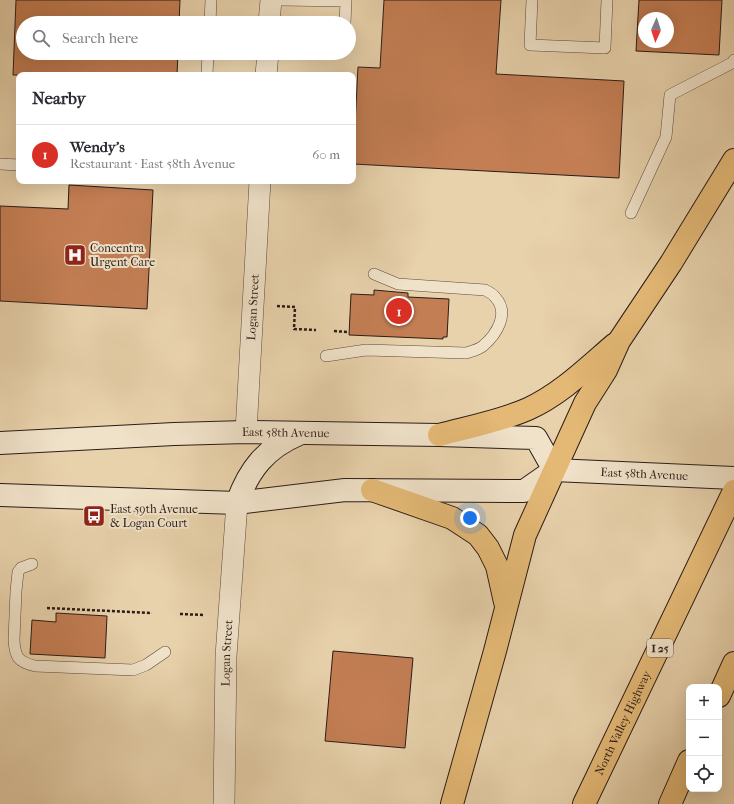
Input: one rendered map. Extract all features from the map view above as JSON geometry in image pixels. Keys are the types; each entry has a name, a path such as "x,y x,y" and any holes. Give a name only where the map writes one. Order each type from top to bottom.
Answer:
{"highway":[{"path":"452,804 525,535 584,403 606,370 619,341 671,263 734,160"},
{"path":"439,434 514,415 530,408 548,398 619,341"},
{"path":"372,490 452,518 478,535 488,548 497,566 506,607"},
{"name":"North Valley Highway","path":"584,804 734,491"},
{"path":"722,689 734,663"},
{"path":"670,804 686,768"}],"main road":[{"name":"East 58th Avenue","path":"0,443 174,434 246,432 301,434 439,434 536,438 554,470 734,478"},
{"path":"237,503 248,477 255,467 276,447 301,434"},
{"path":"0,495 237,503 345,490 524,491 554,470"}],"street":[{"path":"270,16 271,0"},
{"path":"266,72 267,60"},
{"name":"Logan Street","path":"246,432 260,184"},
{"name":"Logan Street","path":"224,804 226,656 237,503"}],"lane":[{"path":"210,16 211,0"},
{"path":"281,0 346,1 345,16"},
{"path":"532,0 530,45 605,48 607,0"},
{"path":"207,72 208,60"},
{"path":"631,213 666,137 670,95 732,63 734,60"},
{"path":"0,164 16,165"},
{"path":"326,356 366,350 466,353 483,346 493,336 502,321 502,308 496,298 485,290 398,284 374,274"},
{"path":"32,564 20,568 17,579 14,650 19,660 26,664 35,666 133,670 146,665 165,652"}],"path":[{"path":"277,306 294,307 294,329 316,330"},
{"path":"334,331 347,332"},
{"path":"47,608 152,613"},
{"path":"180,614 205,616"}],"building":[{"path":"16,0 180,0 179,16 16,16 16,60 178,60 177,72 16,72 16,75 13,75"},
{"path":"384,0 501,0 496,74 624,81 619,178 356,164 356,106 358,67 380,68"},
{"path":"639,0 722,0 719,55 636,51 638,17 638,48 674,48 674,12 638,12"},
{"name":"Concentra Urgent Care","path":"69,185 153,190 147,309 0,301 0,206 68,209"},
{"path":"374,290 408,293 408,297 449,299 447,337 443,337 443,339 349,335 351,294 374,295"},
{"path":"56,613 107,616 105,658 30,654 32,620 56,622"},
{"path":"333,651 413,658 405,748 325,741"}],"place":[{"name":"Concentra Urgent Care","path":"75,255"},
{"name":"Wendy's","path":"399,311"},
{"name":"East 59th Avenue & Logan Court","path":"94,516"}]}
